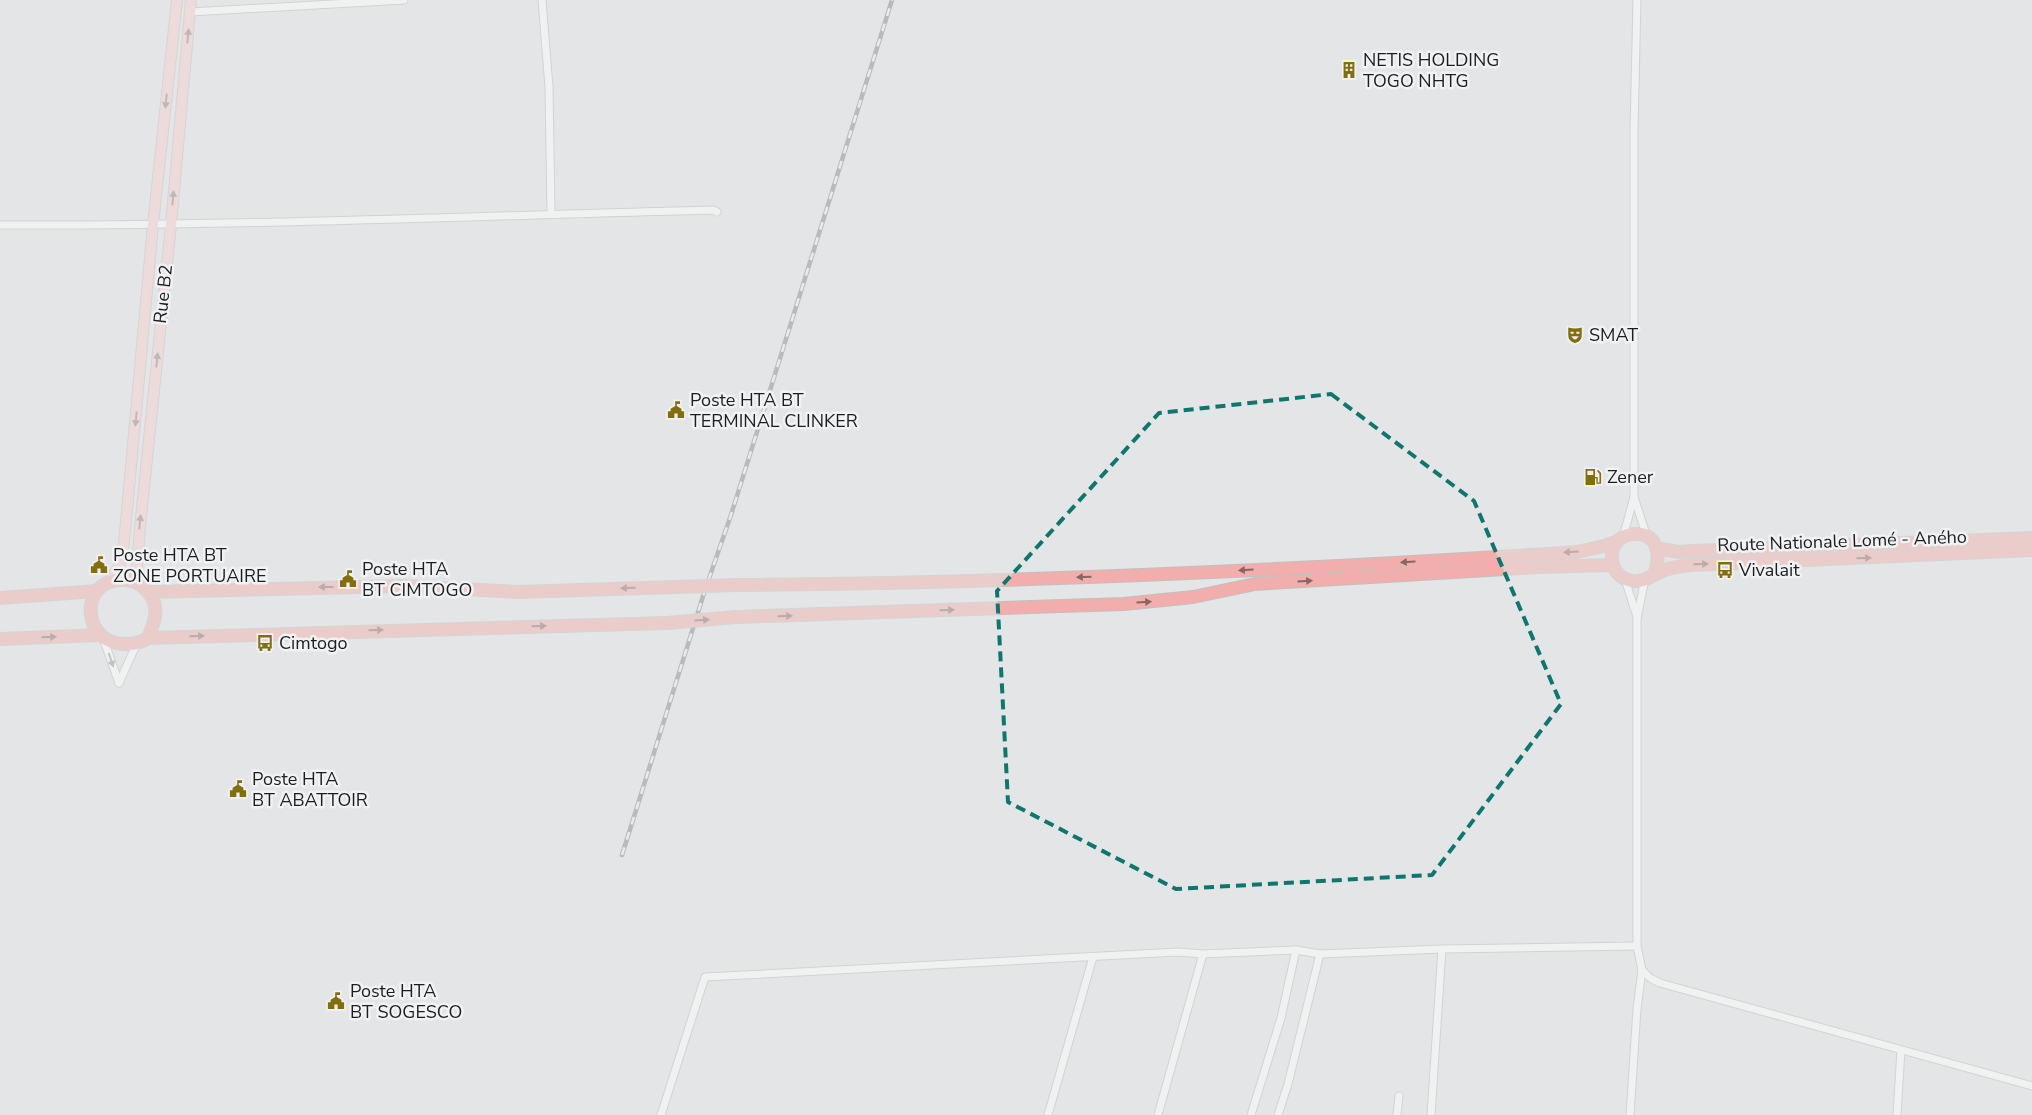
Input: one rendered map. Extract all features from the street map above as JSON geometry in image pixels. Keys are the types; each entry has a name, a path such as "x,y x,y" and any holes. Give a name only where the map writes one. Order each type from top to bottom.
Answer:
{"highway":[{"path":"102,637 92,622 90,613 91,603 97,591 110,582 119,580 129,580 145,589 402,586 518,592 1196,573 1577,552 1604,546 1620,539 1634,534 1647,536 1656,548 1659,561 1650,577 1635,581 1625,579 1619,575 1613,565 1612,552 1620,539"},
{"name":"Route Nationale Lomé - Aného","path":"1656,548 1678,552 2032,538"},
{"name":"Route Nationale Lomé - Aného","path":"1650,577 1675,566 2032,550"},
{"path":"0,638 102,637 122,644 142,640 667,623 736,618 1124,604 1193,597 1255,584 1539,567 1613,565"},
{"path":"142,640 155,616 155,606 145,589"},
{"path":"0,598 97,591"}],"main road":[{"name":"Rue B2","path":"110,582 120,564 124,543 153,225 177,0"},
{"name":"Rue B2","path":"145,589 137,567 139,536 171,225 191,0"}],"street":[{"path":"190,12 404,0"},
{"path":"542,0 549,87 551,214"},
{"path":"1637,0 1634,130 1634,497 1647,536"},
{"path":"0,225 171,225 713,210 717,212"},
{"path":"1620,539 1634,497"},
{"path":"1637,618 1650,577"},
{"path":"1625,579 1637,618 1637,946 1642,970 1636,1009 1630,1115"},
{"path":"102,637 119,683 142,640"},
{"path":"661,1115 705,977 1178,952 1203,954 1296,950 1320,954 1442,949 1637,946"},
{"path":"1431,1115 1442,949"},
{"path":"1251,1115 1281,1018 1296,950"},
{"path":"1158,1115 1203,954"},
{"path":"1278,1115 1288,1084 1320,954"},
{"path":"1048,1115 1093,957"},
{"path":"1642,970 1650,978 1660,983 2032,1086"},
{"path":"1897,1115 1901,1050"},
{"path":"1397,1115 1399,1096"}],"highlighted area":[{"path":"1331,394 1474,501 1561,704 1432,875 1176,889 1008,802 997,591 1159,413"}],"railway":[{"path":"622,855 705,590 731,515 892,0"}],"place":[{"name":"NETIS HOLDING TOGO NHTG","path":"1349,70"},
{"name":"SMAT","path":"1575,335"},
{"name":"Poste HTA BT TERMINAL CLINKER","path":"676,410"},
{"name":"Zener","path":"1593,477"},
{"name":"Poste HTA BT ZONE PORTUAIRE","path":"99,565"},
{"name":"Vivalait","path":"1725,570"},
{"name":"Poste HTA BT CIMTOGO","path":"348,579"},
{"name":"Cimtogo","path":"265,643"},
{"name":"Poste HTA BT ABATTOIR","path":"238,789"},
{"name":"Poste HTA BT SOGESCO","path":"336,1001"}]}
